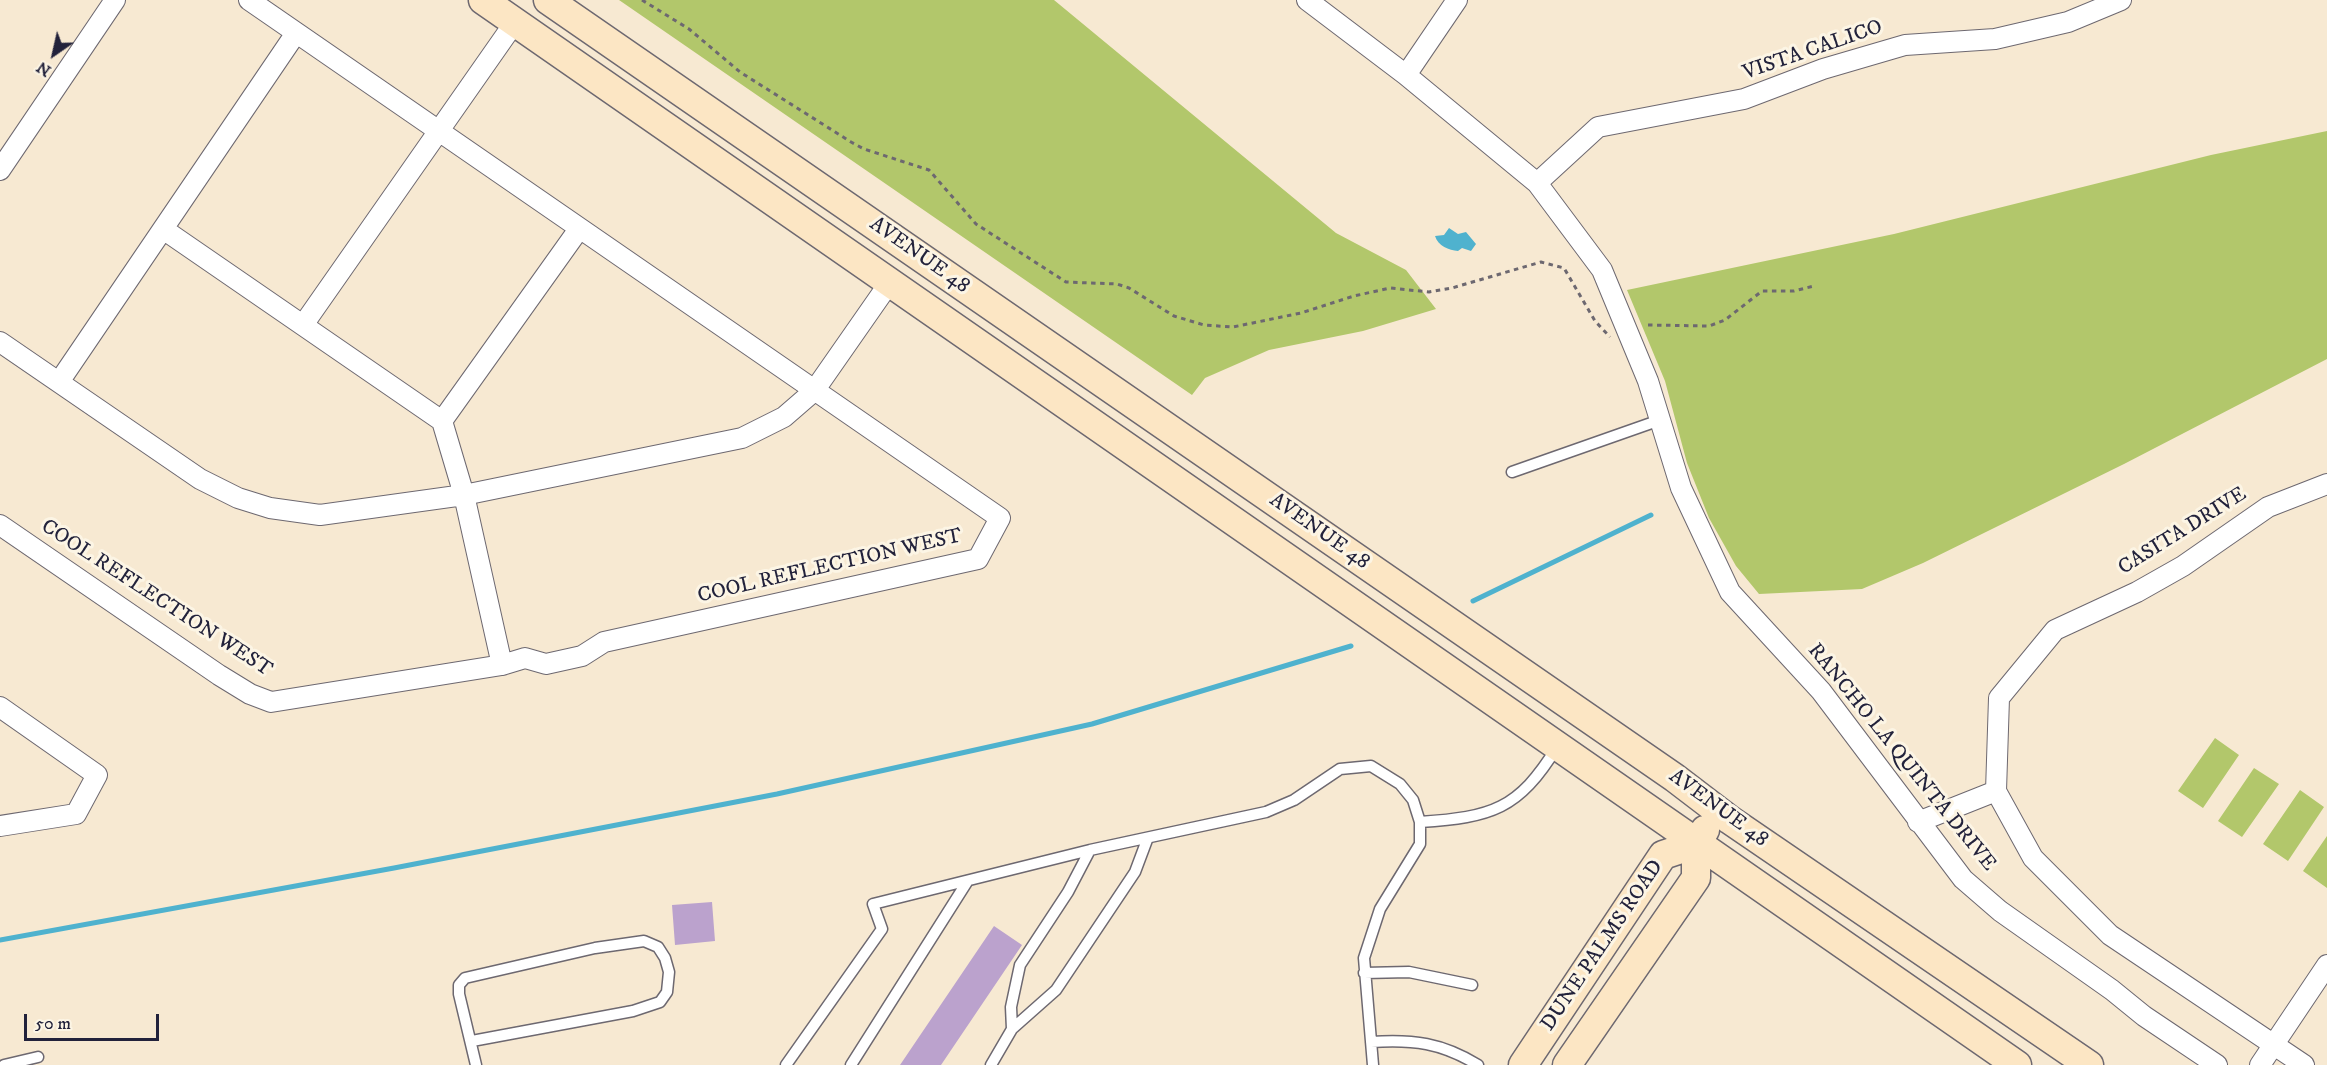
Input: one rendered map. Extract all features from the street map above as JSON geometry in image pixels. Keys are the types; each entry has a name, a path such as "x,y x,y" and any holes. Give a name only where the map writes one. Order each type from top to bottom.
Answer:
{"main road":[{"name":"AVENUE 48","path":"483,0 2017,1065"},
{"name":"AVENUE 48","path":"548,0 2089,1065"},
{"path":"515,22 522,12 535,10 656,93 712,113"},
{"path":"890,282 911,250"},
{"path":"1696,844 1717,810"},
{"name":"DUNE PALMS ROAD","path":"1523,1065 1663,855 1696,844 1695,878 1567,1065"}],"street":[{"path":"0,170 115,0"},
{"name":"COOL REFLECTION WEST","path":"0,525 219,675 250,694 271,702 502,665 525,658 546,664 582,656 604,642 978,559 1000,518 249,0"},
{"name":"RANCHO LA QUINTA DRIVE","path":"1307,0 1406,75 1538,183 1602,270 1648,381 1681,488 1730,592 1821,691 1918,822 1964,879 2000,911 2112,990 2144,1016 2217,1065"},
{"path":"1406,75 1457,0"},
{"name":"VISTA CALICO","path":"1538,183 1598,127 1744,99 1823,69 1905,45 1995,39 2068,22 2121,0"},
{"path":"303,325 437,130 515,22"},
{"path":"58,382 296,33"},
{"path":"163,229 442,421 464,495 502,665"},
{"path":"442,421 579,229"},
{"path":"0,342 200,479 238,498 270,508 320,515 464,495 742,438 784,417 814,391 890,282"},
{"name":"CASITA DRIVE","path":"1996,791 1999,698 2055,630 2137,592 2183,566 2268,507 2327,484"},
{"path":"0,707 97,775 76,814 0,826"},
{"path":"1918,822 1996,791 2033,858 2110,935 2304,1065"},
{"path":"2260,1065 2327,965"}],"lane":[{"path":"1512,472 1660,420"},
{"path":"1420,822 1447,820 1496,810 1511,803 1538,778 1557,747"},
{"path":"786,1065 882,929 873,904 1090,850 1147,840 1266,812 1294,800 1340,770 1371,766 1400,784 1413,800 1420,822 1420,844 1380,909 1364,958 1373,1065"},
{"path":"991,1065 1012,1029 1056,990 1135,872 1147,840"},
{"path":"1012,1029 1011,1007 1020,965 1068,891 1090,850"},
{"path":"851,1065 967,882"},
{"path":"472,1041 633,1011 660,1002 665,997 669,981 665,957 658,947 644,941 595,948 465,978 459,985 459,994 476,1065"},
{"path":"1365,973 1409,972 1472,985"},
{"path":"1371,1042 1407,1040 1455,1050 1478,1065"},
{"path":"4,1065 38,1057"}],"path":[{"path":"642,0 689,29 740,72 851,142 864,149 929,170 976,224 1066,282 1117,284 1129,288 1174,316 1204,325 1233,327 1301,313 1354,296 1390,288 1429,292 1452,288 1541,262 1564,267 1605,333 1610,337 1615,336"},
{"path":"1648,325 1709,326 1725,320 1761,291 1794,291 1814,286"}],"green space":[{"path":"619,0 1054,0 1336,233 1406,270 1436,309 1363,331 1269,350 1205,378 1192,395"},
{"path":"2327,131 2327,359 2124,464 1923,563 1862,589 1759,594 1736,566 1709,518 1687,463 1665,381 1627,290 1894,234 2211,155"},
{"path":"2215,738 2239,755 2203,808 2178,791"},
{"path":"2254,768 2279,784 2242,837 2218,821"},
{"path":"2300,790 2324,807 2288,861 2263,844"},
{"path":"2327,836 2327,888 2303,871"}],"water":[{"path":"1449,228 1458,234 1466,232 1476,244 1471,251 1462,248 1458,251 1451,250 1439,242 1435,236 1444,235"}],"building":[{"path":"712,902 715,941 675,945 672,905"},
{"path":"994,926 1022,945 941,1065 900,1065"}],"waterway":[{"path":"1473,601 1651,515"},
{"path":"0,940 394,868 777,794 1092,724 1351,646"}]}
